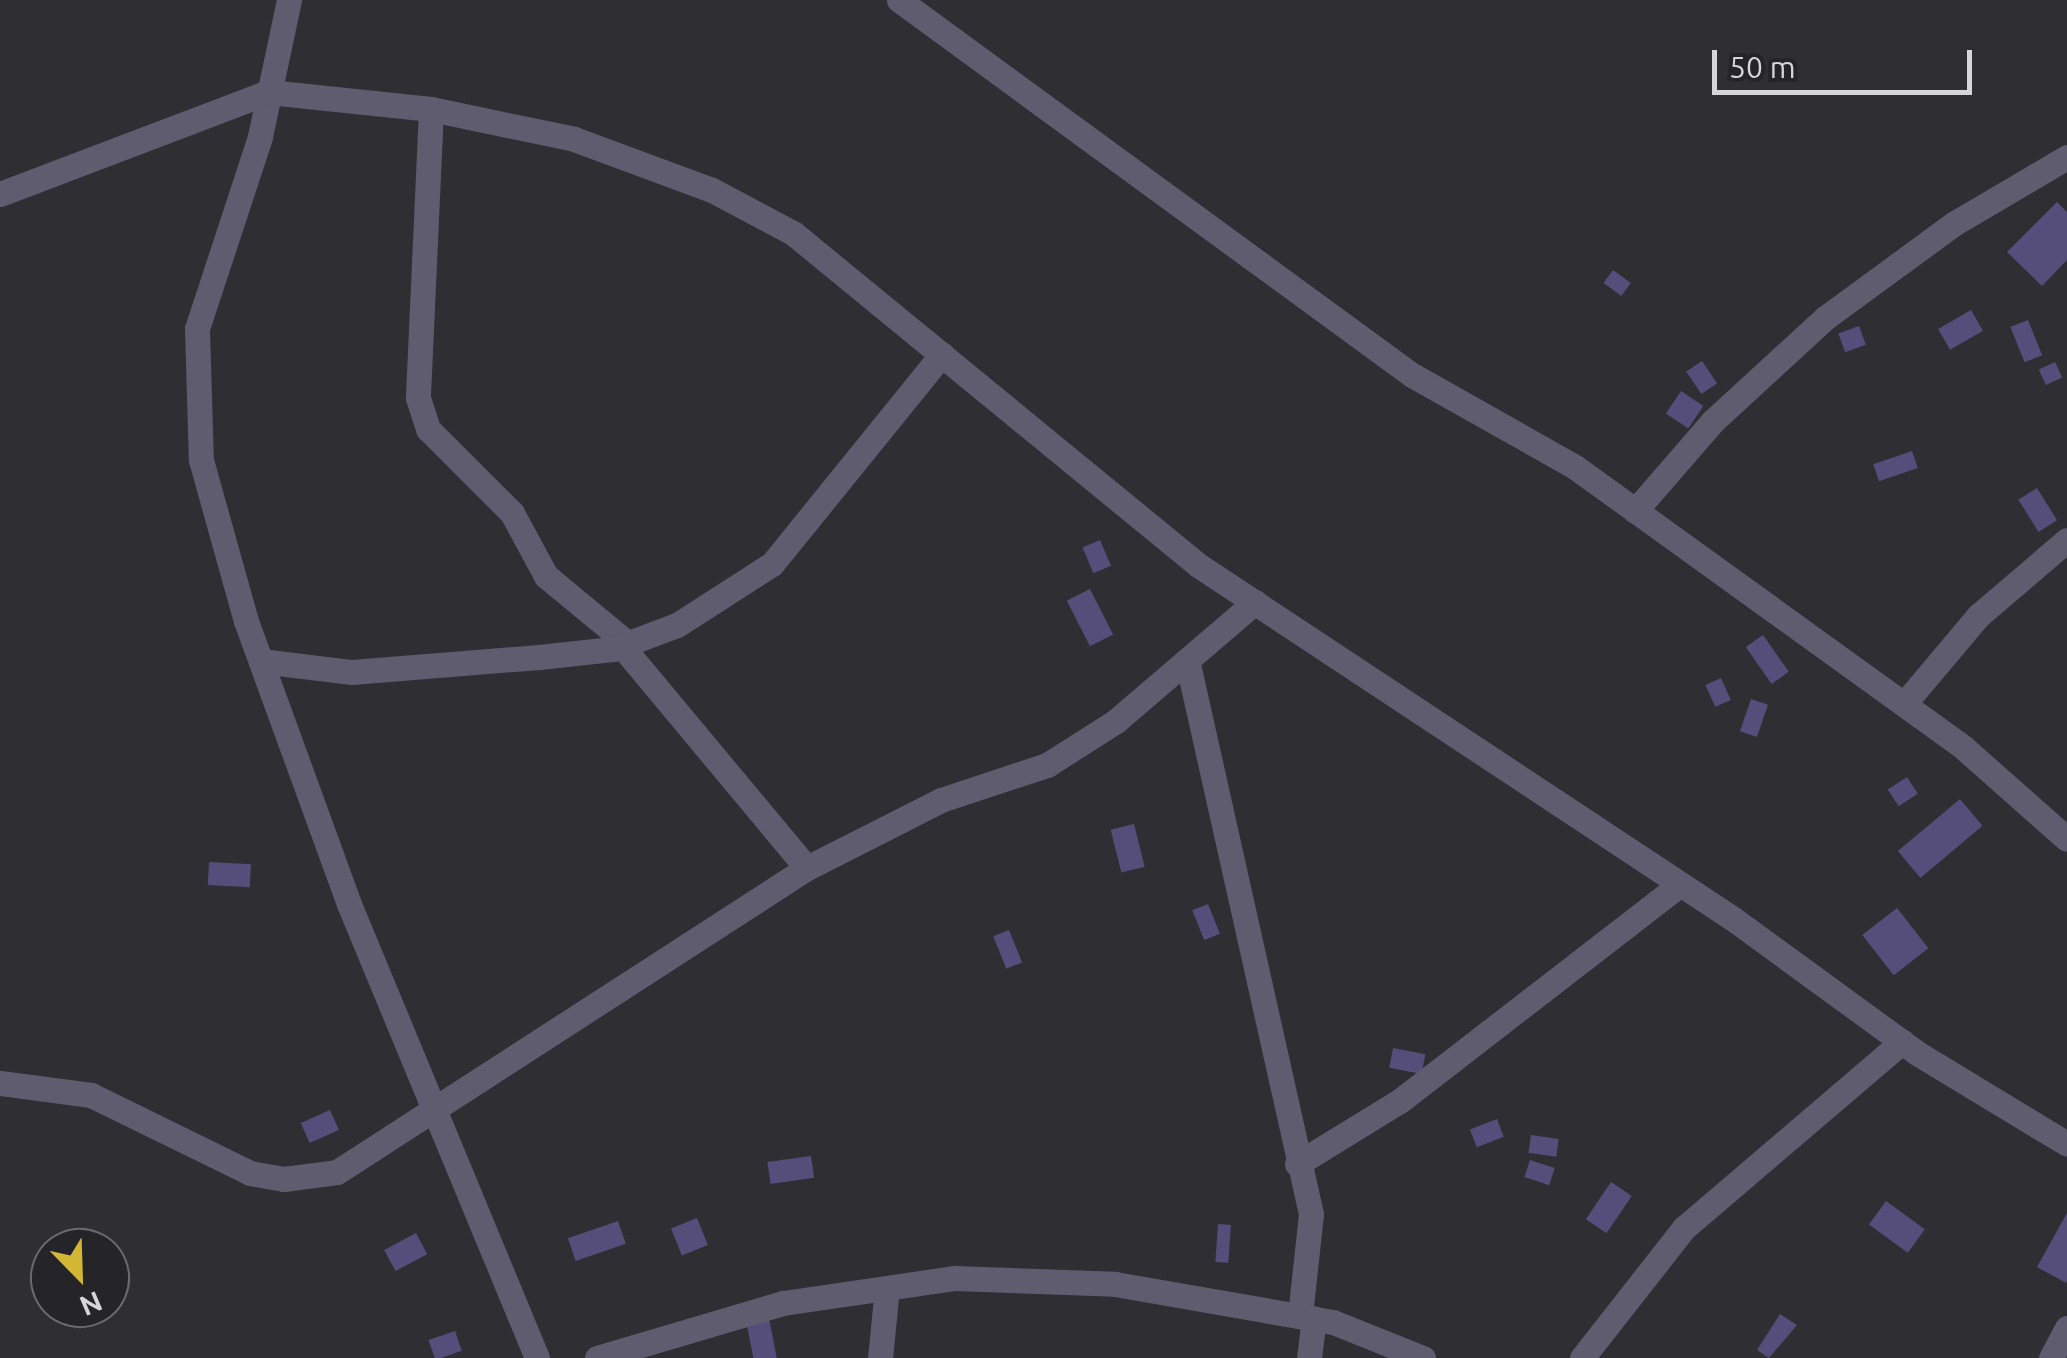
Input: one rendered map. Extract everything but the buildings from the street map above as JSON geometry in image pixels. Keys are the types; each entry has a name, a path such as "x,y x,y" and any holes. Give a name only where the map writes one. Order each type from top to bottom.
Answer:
{"street":[{"path":"289,0 270,92 197,329 201,460 261,662 433,1114 537,1358"},
{"path":"899,0 1412,375 1635,511 1904,704 2067,838"},
{"path":"0,194 270,92 432,109 574,139 712,190 793,232 1255,602 1680,884 1902,1042 2067,1144"},
{"path":"432,109 418,398 428,429 512,514 546,576 624,644 807,868"},
{"path":"1635,511 1713,421 1825,318 1954,223 2067,157"},
{"path":"261,662 352,672 624,644 723,600 772,564 942,354"},
{"path":"1904,704 1978,616 2067,540"},
{"path":"0,1083 91,1095 250,1172 284,1180 336,1172 433,1114 632,972 807,868 941,800 1047,765 1188,664 1255,602"},
{"path":"1188,664 1257,942 1297,1164 1311,1214 1309,1358"},
{"path":"1297,1164 1401,1100 1680,884"},
{"path":"1582,1358 1684,1228 1902,1042"},
{"path":"597,1358 783,1302 955,1278 1115,1284 1307,1317 1423,1358"},
{"path":"880,1358 887,1288"},
{"path":"2051,1358 2067,1328"}]}
